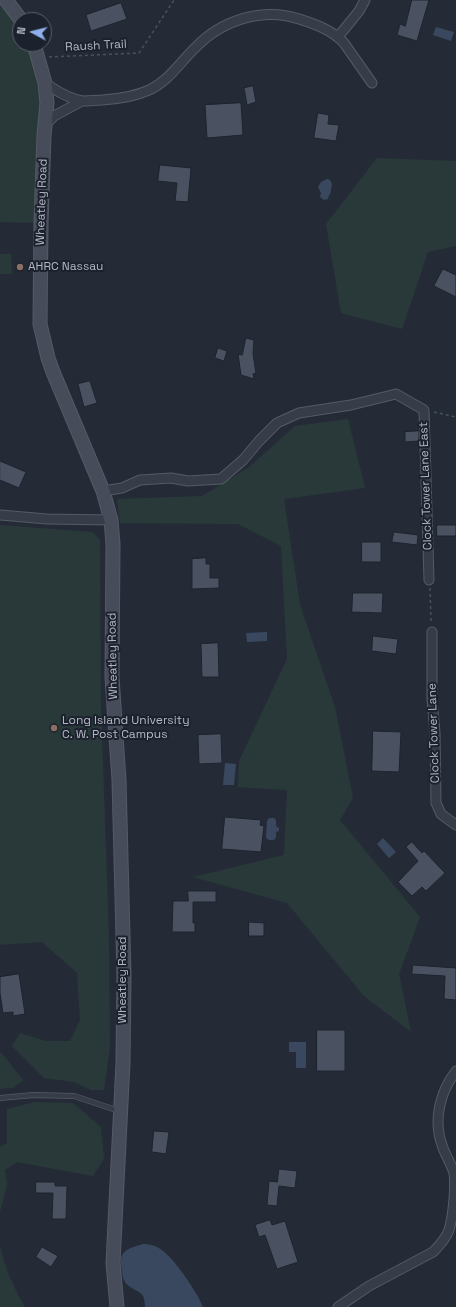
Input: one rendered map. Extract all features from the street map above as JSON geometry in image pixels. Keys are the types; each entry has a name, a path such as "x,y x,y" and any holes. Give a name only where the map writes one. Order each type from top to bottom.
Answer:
{"main road":[{"path":"6,0 15,12"},
{"name":"Wheatley Road","path":"37,52 45,84 47,104 40,223 40,324 53,372 103,491 111,520 113,544 112,677 119,780 124,975 123,1063 113,1264 117,1307"}],"street":[{"path":"338,37 359,11 365,0"},
{"path":"45,125 54,116 82,101 117,99 149,90 169,75 211,33 226,24 244,18 268,14 289,16 314,24 338,37 344,43 372,83"},
{"path":"45,84 55,90 82,101"},
{"name":"Clock Tower Lane East","path":"103,491 122,488 140,480 171,478 188,482 221,479 243,460 277,423 298,413 351,405 396,394 424,410 430,580"},
{"path":"0,515 47,519 111,520"},
{"name":"Clock Tower Lane","path":"432,632 432,699 435,733 436,803 441,814 456,825"},
{"path":"338,1307 369,1286 432,1252 440,1245 449,1231 456,1193 456,1185 451,1165 442,1145 438,1124 439,1106 446,1086 456,1070"}],"lane":[{"path":"0,1098 34,1095 74,1096 121,1112"}],"path":[{"name":"Raush Trail","path":"39,58 139,53 174,0"},
{"path":"424,410 456,417"},
{"path":"430,580 432,632"}],"shaded area":[{"path":"0,0 12,12 12,52 37,52 41,66 41,223 0,222"},
{"path":"377,158 456,161 456,246 428,252 402,329 341,313 326,224"},
{"path":"0,254 11,254 12,274 0,274"},
{"path":"348,419 365,488 284,499 300,605 335,707 353,798 340,820 420,917 399,974 411,1032 364,996 287,903 193,877 284,855 287,790 238,787 239,761 287,659 281,546 238,524 120,523 117,499 202,496 248,468 295,426"},
{"name":"Long Island University C. W. Post Campus","path":"0,525 92,532 100,540 101,706 109,939 110,1046 104,1090 91,1090 74,1082 44,1078 12,1046 20,1033 45,1041 70,1041 80,1020 77,973 42,942 0,945"},
{"path":"0,1051 23,1080 13,1088 0,1089"},
{"path":"35,1102 73,1103 101,1127 104,1159 93,1176 17,1162 5,1170 7,1185 0,1212 0,1147 7,1143 7,1109"},
{"path":"0,1245 10,1277 25,1307 0,1307"}],"water":[{"path":"436,27 454,32 451,41 433,35"},
{"path":"327,179 330,180 332,184 328,199 324,200 320,197 321,193 318,187 321,182"},
{"path":"267,632 267,641 247,642 246,633"},
{"path":"225,763 236,764 234,785 223,785"},
{"path":"269,818 274,818 276,820 276,826 279,828 279,831 276,832 276,837 274,840 269,840 266,838 267,821"},
{"path":"383,838 396,852 389,858 377,844"},
{"path":"289,1042 306,1042 306,1068 296,1068 296,1052 289,1052"},
{"path":"143,1244 161,1249 174,1262 186,1277 203,1307 145,1307 145,1301 141,1293 128,1286 124,1281 121,1264 122,1255 128,1249"}],"building":[{"path":"412,0 429,0 417,41 397,35 400,24 405,26"},
{"path":"121,3 127,19 91,31 86,15"},
{"path":"253,86 256,102 247,105 244,88"},
{"path":"241,103 243,135 207,138 205,105"},
{"path":"318,113 329,115 328,124 339,125 336,141 314,138"},
{"path":"160,165 191,168 188,202 175,201 177,183 158,181"},
{"path":"443,269 456,275 456,297 434,286"},
{"path":"246,338 254,340 253,354 256,373 253,374 254,379 241,375 238,354 242,355"},
{"path":"218,348 227,351 224,361 215,358"},
{"path":"90,381 97,403 84,407 78,384"},
{"path":"419,431 419,441 405,442 405,432"},
{"path":"0,461 26,472 19,488 0,480"},
{"path":"437,525 456,525 456,536 437,536"},
{"path":"394,532 418,535 417,545 392,542"},
{"path":"362,542 381,542 381,562 362,562"},
{"path":"206,558 206,564 210,564 210,578 219,578 219,588 192,589 192,559"},
{"path":"353,593 383,593 382,613 352,612"},
{"path":"373,636 398,639 396,654 372,651"},
{"path":"218,643 219,677 202,677 201,644"},
{"path":"373,731 401,732 399,772 372,771"},
{"path":"221,734 222,763 199,764 198,735"},
{"path":"225,817 261,820 260,825 264,826 261,852 222,849"},
{"path":"412,842 422,853 424,851 445,873 426,891 422,887 412,896 398,882 418,861 406,847"},
{"path":"188,891 216,891 216,902 193,902 193,923 195,923 195,932 172,932 173,901 188,901"},
{"path":"249,922 264,923 264,936 249,936"},
{"path":"413,965 456,968 456,1000 444,999 445,976 412,974"},
{"path":"19,974 25,1014 13,1016 13,1012 3,1013 0,993 0,977"},
{"path":"317,1030 345,1030 345,1071 317,1071"},
{"path":"154,1131 169,1132 166,1154 152,1152"},
{"path":"279,1169 297,1171 295,1188 279,1186 277,1206 267,1205 269,1181 277,1182"},
{"path":"36,1182 55,1182 55,1186 67,1186 66,1219 52,1219 53,1193 36,1193"},
{"path":"270,1220 272,1225 285,1221 298,1262 277,1269 265,1235 259,1237 255,1225"},
{"path":"42,1247 58,1256 51,1267 36,1257"}],"place":[{"name":"AHRC Nassau","path":"20,267"},
{"name":"Long Island University C. W. Post Campus","path":"54,728"}]}
